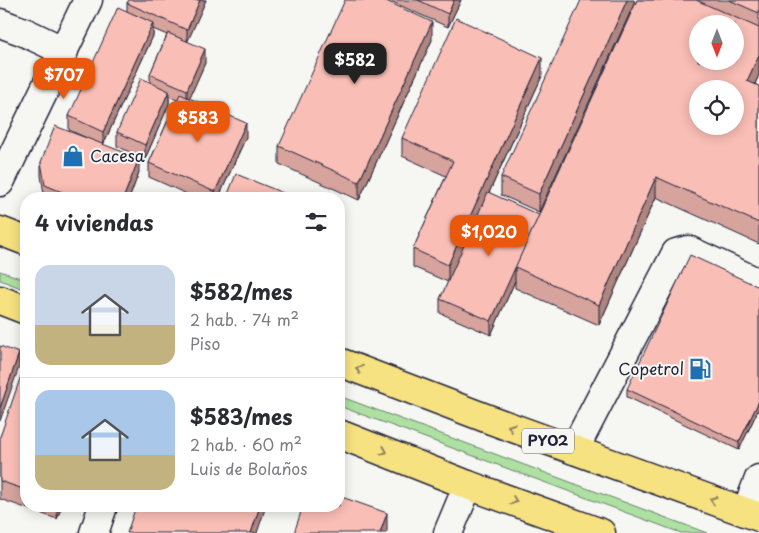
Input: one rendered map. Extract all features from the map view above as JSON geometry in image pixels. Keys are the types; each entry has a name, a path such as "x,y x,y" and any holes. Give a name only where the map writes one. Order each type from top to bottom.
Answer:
{"highway":[{"path":"0,231 20,239"},
{"path":"0,300 20,308"},
{"name":"PY02","path":"345,364 753,515"},
{"path":"345,436 468,485 601,533"}],"street":[{"path":"0,182 88,0"},
{"path":"0,22 64,51"},
{"path":"574,450 644,336 665,294 676,252 688,250 759,283"},
{"path":"753,515 759,479"},
{"path":"448,533 468,485"},
{"path":"94,533 101,512"}],"green space":[{"path":"0,271 20,278 20,288 0,280"},
{"path":"345,398 707,533 681,533 345,408"}],"building":[{"path":"129,0 200,0 187,30 127,3"},
{"path":"345,0 384,0 432,22 359,182 279,146"},
{"path":"418,0 454,0 448,14"},
{"path":"581,0 627,0 539,194 501,177"},
{"path":"637,0 696,0 730,15 689,15 689,70 744,70 744,21 759,28 759,55 747,81 759,86 759,223 656,177 599,305 515,267"},
{"path":"729,0 759,0 759,13"},
{"path":"118,7 153,23 103,132 69,116"},
{"path":"456,18 542,58 448,265 413,249 453,161 402,138"},
{"path":"168,33 205,49 187,90 150,74"},
{"path":"141,78 169,91 145,145 117,132"},
{"path":"180,94 246,123 215,192 149,163"},
{"name":"Cacesa","path":"55,126 139,158 126,192 62,192 45,185 41,162"},
{"path":"236,174 281,192 229,192"},
{"path":"488,192 539,215 491,321 440,299"},
{"name":"Copetrol","path":"690,255 759,287 759,401 739,442 627,389"},
{"path":"0,346 19,353 0,408"},
{"path":"20,379 20,488 0,481 0,437"},
{"path":"345,498 387,513 380,533 294,533 301,512 345,512"},
{"path":"134,512 258,512 251,533 127,533"}],"place":[{"name":"Cacesa","path":"73,156"},
{"name":"Copetrol","path":"700,369"}]}
